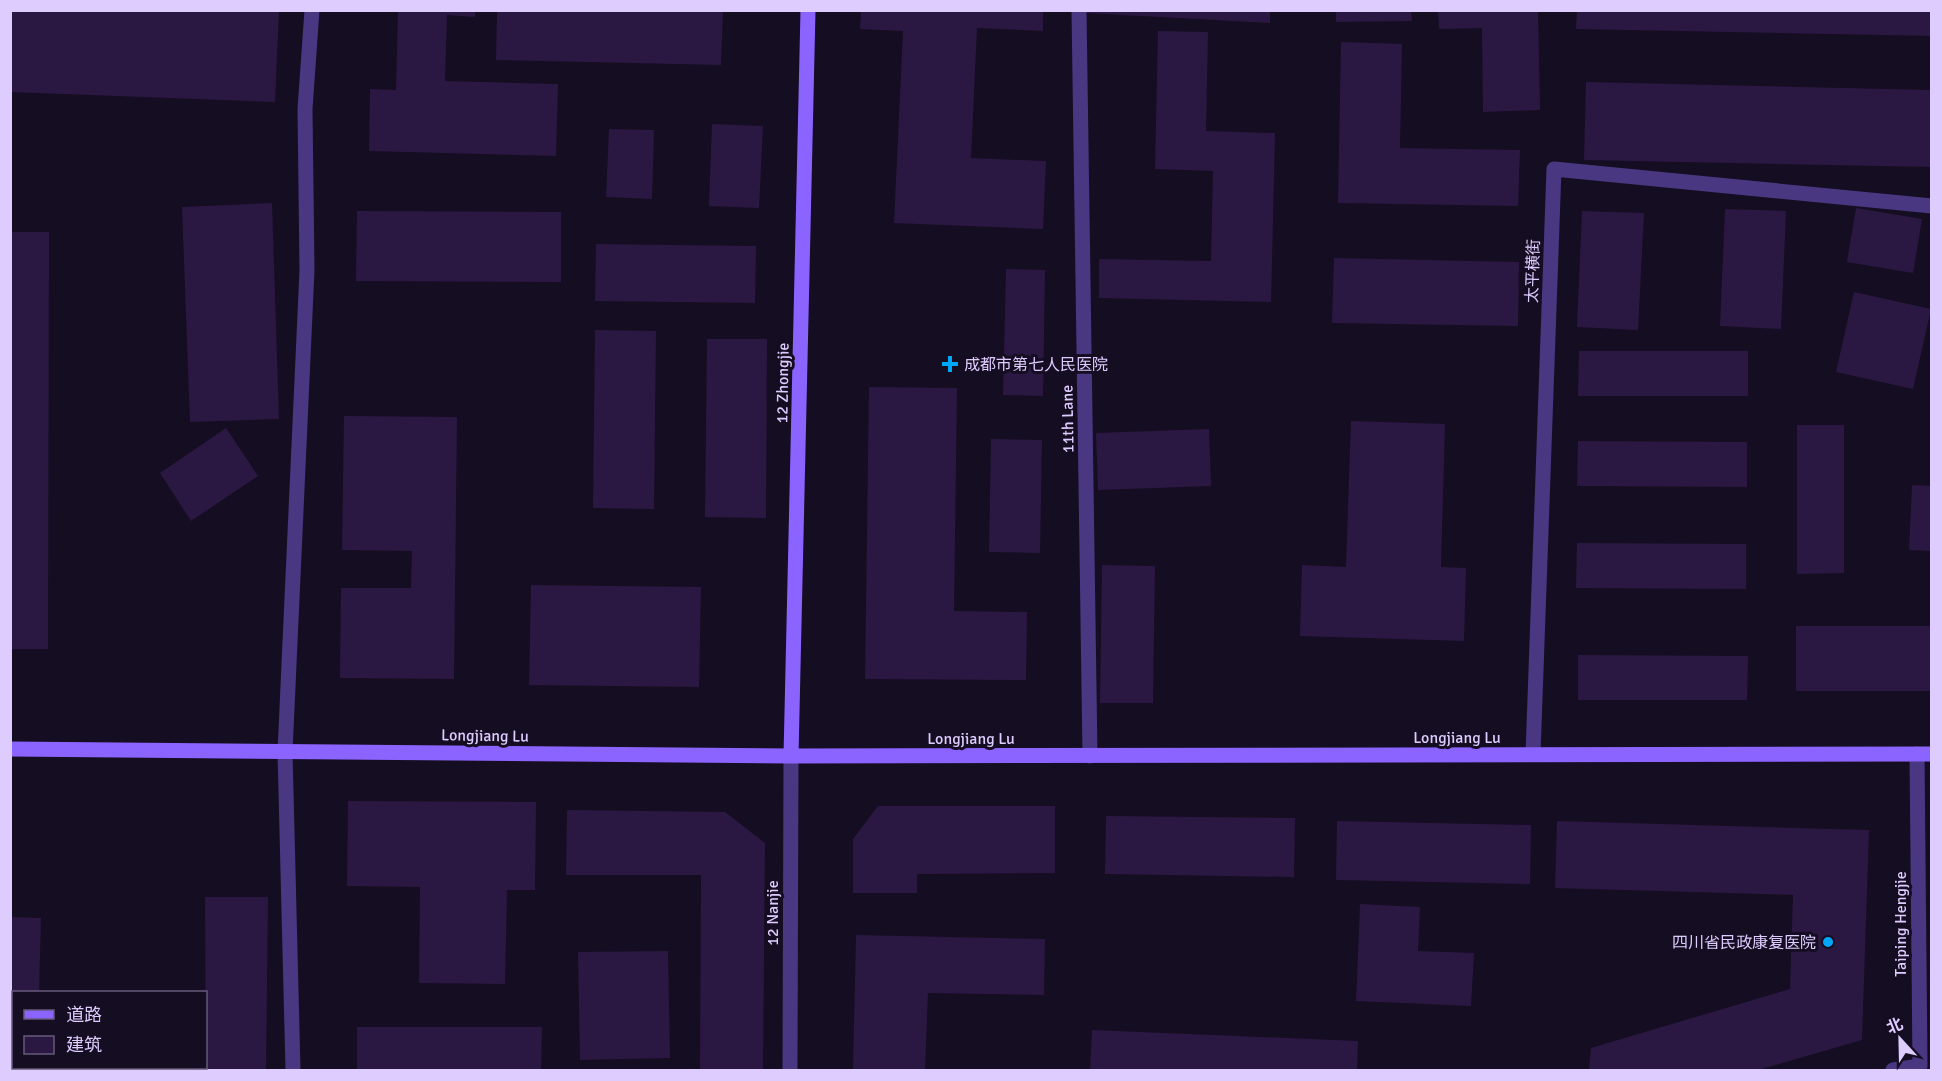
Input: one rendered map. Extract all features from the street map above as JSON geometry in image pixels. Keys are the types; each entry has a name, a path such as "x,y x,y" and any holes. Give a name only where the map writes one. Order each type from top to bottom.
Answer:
{"street":[{"path":"293,1071 285,752 307,270 305,109 312,10"},
{"name":"12 Zhongjie","path":"791,756 808,10"},
{"name":"11th Lane","path":"1078,10 1090,756"},
{"name":"太平横街","path":"1533,754 1554,169 1932,206"},
{"name":"Longjiang Lu","path":"10,749 791,756 1924,754"},
{"name":"Taiping Hengjie","path":"1893,1071 1920,1066 1924,754"},
{"name":"12 Nanjie","path":"790,1071 791,756"}],"building":[{"path":"10,10 279,10 275,102 10,92"},
{"path":"398,10 475,10 475,17 447,15 445,81 558,84 556,156 369,151 370,89 396,90"},
{"path":"497,10 723,10 721,65 496,60"},
{"path":"861,10 1043,10 1043,31 977,28 971,158 1046,161 1043,229 894,223 903,31 860,29"},
{"path":"1086,10 1270,10 1270,23 1086,13"},
{"path":"1336,10 1411,10 1412,21 1336,22"},
{"path":"1438,10 1538,10 1540,110 1483,112 1482,28 1439,29"},
{"path":"1577,10 1932,10 1932,36 1576,29"},
{"path":"1158,31 1208,32 1206,131 1275,133 1271,302 1099,298 1099,259 1211,261 1213,171 1155,169"},
{"path":"1341,42 1402,44 1400,148 1520,150 1518,206 1338,203"},
{"path":"1586,82 1932,90 1932,167 1584,160"},
{"path":"712,124 763,126 759,208 709,206"},
{"path":"609,129 654,130 652,199 606,197"},
{"path":"272,203 279,419 190,422 182,207"},
{"path":"1856,208 1922,219 1913,273 1847,262"},
{"path":"1725,209 1786,211 1781,329 1720,326"},
{"path":"357,211 561,212 561,282 356,281"},
{"path":"1582,211 1644,213 1638,330 1577,327"},
{"path":"10,232 49,232 48,649 10,649"},
{"path":"596,244 756,246 755,303 595,301"},
{"path":"1334,258 1519,262 1518,326 1332,323"},
{"path":"1006,269 1045,270 1043,396 1003,395"},
{"path":"1854,292 1931,309 1913,389 1836,372"},
{"path":"595,330 656,331 654,509 593,508"},
{"path":"707,339 767,339 766,518 705,517"},
{"path":"1579,351 1748,351 1748,396 1578,396"},
{"path":"869,387 957,388 954,611 1027,612 1026,680 865,679"},
{"path":"344,416 457,417 454,679 340,678 341,588 411,588 412,551 342,550"},
{"path":"1351,421 1445,424 1441,567 1466,568 1464,641 1300,636 1302,565 1346,567"},
{"path":"1797,425 1844,425 1844,573 1797,574"},
{"path":"226,428 258,476 191,521 160,473"},
{"path":"1209,429 1211,486 1098,490 1096,433"},
{"path":"991,439 1042,440 1040,553 989,552"},
{"path":"1578,441 1747,442 1747,487 1577,486"},
{"path":"1912,485 1932,486 1932,551 1909,550"},
{"path":"1577,543 1746,544 1746,589 1576,588"},
{"path":"1102,565 1155,566 1153,703 1100,703"},
{"path":"531,585 701,587 699,687 529,685"},
{"path":"1796,626 1932,626 1932,691 1796,691"},
{"path":"1578,655 1748,656 1747,700 1578,700"},
{"path":"348,801 536,802 535,890 507,890 505,984 419,983 420,887 347,886"},
{"path":"878,806 1055,806 1055,873 917,874 917,893 853,893 853,839"},
{"path":"567,810 725,812 765,843 763,1070 700,1070 701,875 566,875"},
{"path":"1106,816 1295,818 1294,877 1105,874"},
{"path":"1337,821 1531,825 1530,884 1336,880"},
{"name":"四川省民政康复医院","path":"1557,821 1869,830 1862,1040 1758,1070 1589,1070 1591,1048 1790,989 1793,895 1555,888"},
{"path":"205,897 268,897 266,1070 171,1070 207,1069"},
{"path":"1360,904 1420,907 1418,951 1474,953 1471,1006 1356,1001"},
{"path":"10,917 41,918 39,991 12,991 12,1069 38,1070 10,1070"},
{"path":"856,935 1045,939 1044,995 928,993 925,1070 853,1070"},
{"path":"668,951 670,1058 580,1060 578,952"},
{"path":"357,1027 542,1027 541,1070 357,1070"},
{"path":"1092,1030 1358,1041 1357,1070 1090,1070"}],"place":[{"name":"成都市第七人民医院","path":"950,364"},
{"name":"四川省民政康复医院","path":"1828,942"}]}
